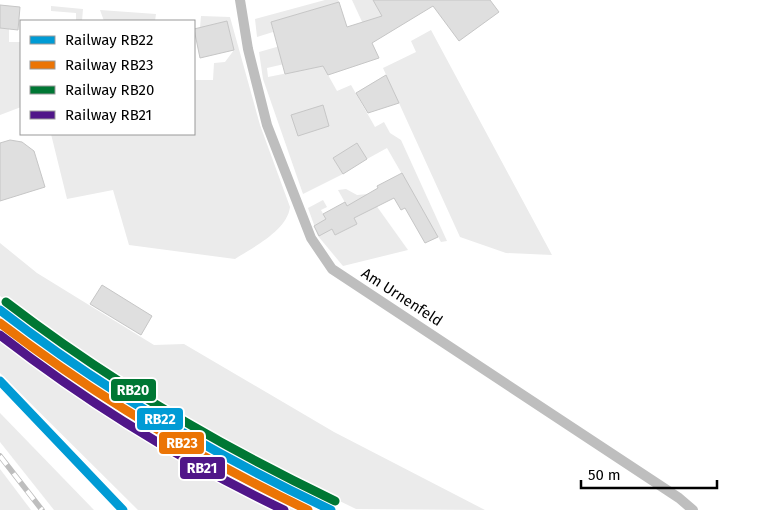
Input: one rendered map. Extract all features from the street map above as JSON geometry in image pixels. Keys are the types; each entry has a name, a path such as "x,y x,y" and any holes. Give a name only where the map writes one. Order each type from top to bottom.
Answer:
{"lane":[{"name":"Am Urnenfeld","path":"240,0 248,50 266,125 311,238 332,269 679,498 693,510"}],"shaded area":[{"path":"325,0 338,0 339,2 271,22 273,32 257,37 255,19"},
{"path":"352,0 373,0 391,31 370,39"},
{"path":"51,6 83,9 82,20 76,20 76,13 51,11"},
{"path":"100,10 156,14 155,20 104,20"},
{"path":"201,16 230,17 260,125 290,207 288,216 276,231 260,244 235,259 129,245 113,190 67,199 51,135 195,135 195,80 213,80 214,63 225,62 234,50 227,21 200,28"},
{"path":"0,28 9,29 9,42 20,42 20,107 0,115"},
{"path":"431,30 552,255 506,253 460,237 383,68 416,52 411,41"},
{"path":"312,37 319,56 267,68 268,77 323,66 337,91 351,85 375,127 384,122 390,133 401,140 447,241 441,242 387,148 367,159 333,158 343,174 303,194 263,79 259,52"},
{"path":"346,189 357,195 368,194 408,250 343,266 318,236 308,208 323,200 327,207 321,210 335,235 357,224 338,190"},
{"path":"0,243 37,273 154,345 184,344 334,432 485,510 356,509 221,443 157,405 54,337 0,296"},
{"path":"0,322 74,375 151,424 229,469 311,510 138,510 0,373"},
{"path":"0,413 94,510 54,510 0,442"},
{"path":"0,469 31,510 0,510"}],"building":[{"path":"373,0 490,0 499,12 459,41 433,6 372,43 379,58 328,75 323,66 285,74 271,22 339,2 347,27 382,16"},
{"path":"0,5 20,7 18,30 0,28"},
{"path":"227,21 234,50 200,58 195,29"},
{"path":"386,75 399,103 368,113 356,93"},
{"path":"323,105 329,126 298,136 291,115"},
{"path":"10,140 22,142 34,151 45,187 0,201 0,143"},
{"path":"357,143 367,159 343,174 333,158"},
{"path":"402,173 438,237 425,243 405,208 401,210 394,198 354,218 357,224 335,235 332,229 319,236 314,226 326,219 323,214 345,202 347,206 378,188 377,186"},
{"path":"102,285 152,316 141,335 90,304"}],"railway":[{"path":"0,456 42,510"}],"rail line":[{"name":"RB20","path":"6,302 84,359 165,410 291,480 335,501"},
{"name":"RB22","path":"0,310 79,367 160,419 287,489 331,510"},
{"name":"RB23","path":"0,323 111,401 227,469 308,510"},
{"name":"RB21","path":"0,335 102,408 210,472 284,510"},
{"name":"RB22","path":"0,381 123,510"}]}
